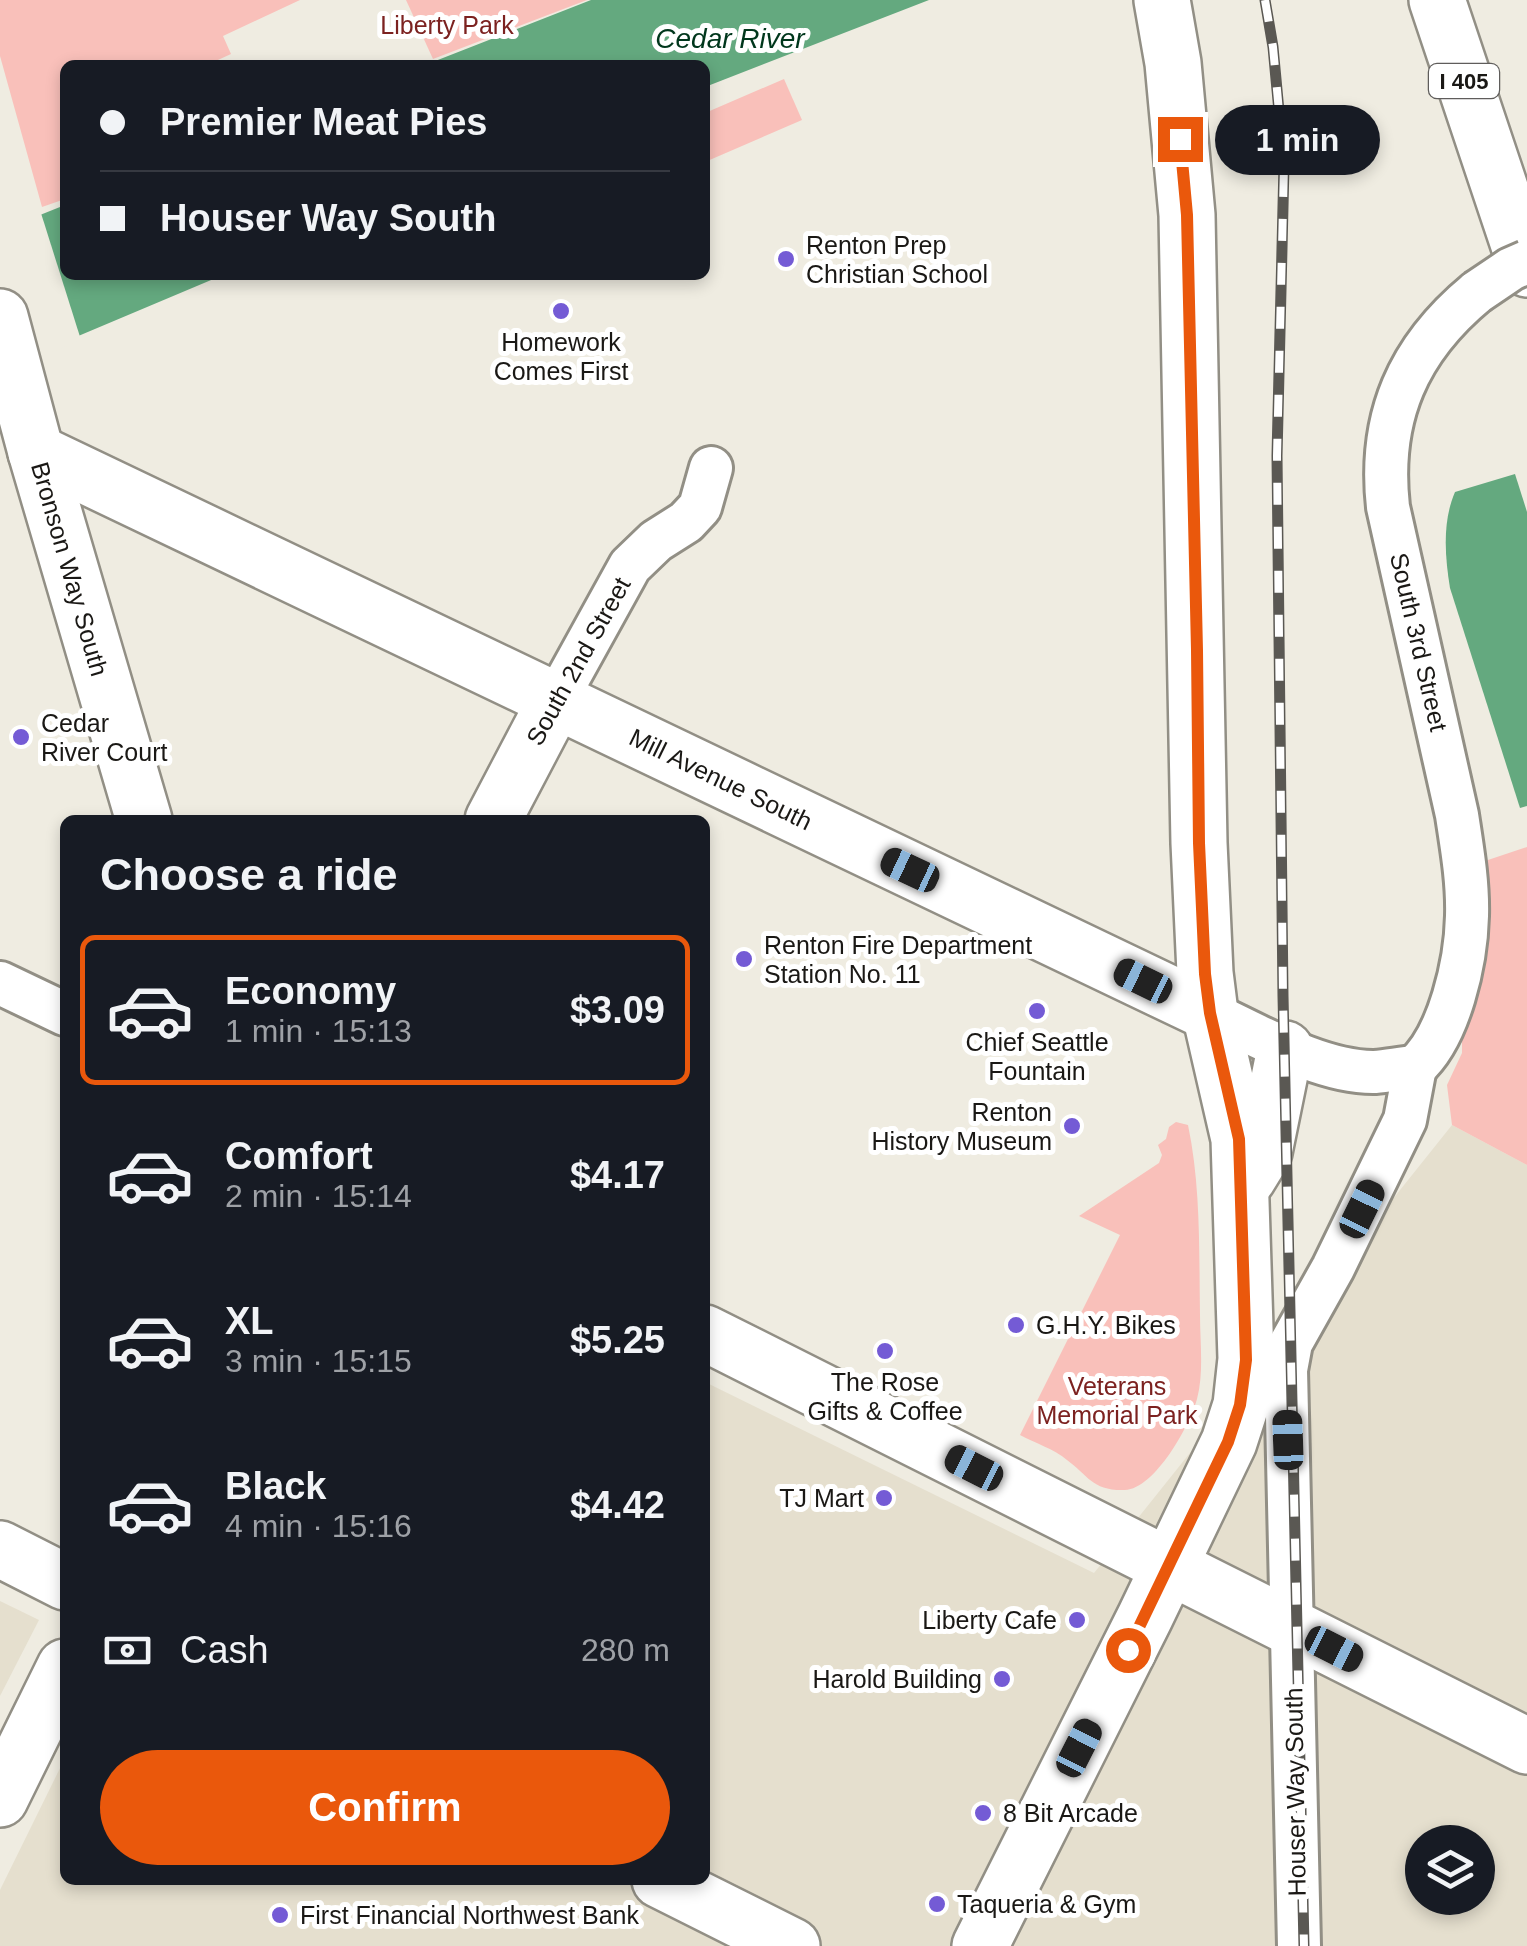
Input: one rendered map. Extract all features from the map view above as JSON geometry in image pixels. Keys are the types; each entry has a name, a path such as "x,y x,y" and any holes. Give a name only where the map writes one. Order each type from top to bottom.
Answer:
{"main road":[{"path":"980,1946 1228,1442 1240,1405 1246,1360 1239,1139 1205,974 1187,215 1173,63 1162,0"},
{"name":"I 405","path":"1436,0 1527,265"},
{"name":"Bronson Way South","path":"0,317 143,815"},
{"name":"Mill Avenue South","path":"35,447 1210,1013"},
{"name":"South 2nd Street","path":"497,815 556,700"},
{"path":"1241,1188 1264,1152 1284,1049"},
{"path":"710,1336 1527,1746"},
{"path":"0,1549 60,1579"},
{"path":"0,1799 60,1677"},
{"path":"670,1885 792,1946"}],"street":[{"name":"South 3rd Street","path":"1415,1066 1436,1043 1447,1015 1464,952 1467,915 1457,815 1388,507 1386,457 1395,406 1407,374 1424,346 1477,292 1511,269 1527,265"},
{"name":"South 2nd Street","path":"556,700 630,566 700,507 711,468"},
{"path":"0,983 60,1012"},
{"name":"Mill Avenue South","path":"1210,1013 1284,1049 1344,1069 1374,1072 1415,1066"},
{"name":"Houser Way South","path":"1299,1946 1286,1370 1291,1342 1333,1268 1405,1120 1415,1066"}],"shaded area":[{"path":"1452,1125 1527,1165 1527,1946 0,1946 0,1890 60,1768 60,1885 710,1885 710,1384 1094,1573"},
{"path":"0,1601 39,1620 0,1696"}],"green space":[{"path":"0,0 300,0 223,36 231,54 218,60 60,60 60,201 42,207 0,56"},
{"name":"Liberty Park","path":"406,0 587,0 433,59"},
{"path":"784,79 802,120 710,160 710,111"},
{"path":"1527,847 1527,1165 1452,1125 1447,1085 1462,1053 1476,864"},
{"name":"Veterans Memorial Park","path":"1176,1122 1188,1125 1195,1172 1199,1389 1187,1424 1159,1468 1136,1487 1114,1490 1098,1485 1062,1456 1020,1435 1120,1235 1079,1216 1159,1163 1162,1155 1158,1145"}],"water":[{"name":"Cedar River","path":"591,0 929,0 710,85 710,60 438,60"},
{"path":"60,207 60,280 211,280 0,369 0,231"},
{"path":"1515,474 1527,512 1527,806 1520,808 1450,588 1446,540 1455,492"}],"pier":[{"path":"40,210 81,340 0,374 0,225"}],"railway":[{"path":"1265,0 1284,165 1277,456 1283,996 1304,1946"}],"place":[{"name":"Renton Prep Christian School","path":"786,259"},
{"name":"Homework Comes First","path":"561,311"},
{"name":"Cedar River Court","path":"21,737"},
{"name":"Renton Fire Department Station No. 11","path":"744,959"},
{"name":"Chief Seattle Fountain","path":"1037,1011"},
{"name":"Renton History Museum","path":"1072,1126"},
{"name":"G.H.Y. Bikes","path":"1016,1325"},
{"name":"The Rose Gifts & Coffee","path":"885,1351"},
{"name":"TJ Mart","path":"884,1498"},
{"name":"Liberty Cafe","path":"1077,1620"},
{"name":"Harold Building","path":"1002,1679"},
{"name":"8 Bit Arcade","path":"983,1813"},
{"name":"Taqueria & Gym","path":"937,1904"},
{"name":"First Financial Northwest Bank","path":"280,1915"}],"route":[{"path":"1128,1650 1228,1442 1240,1405 1246,1360 1239,1139 1205,974 1187,215 1180,139"}]}
